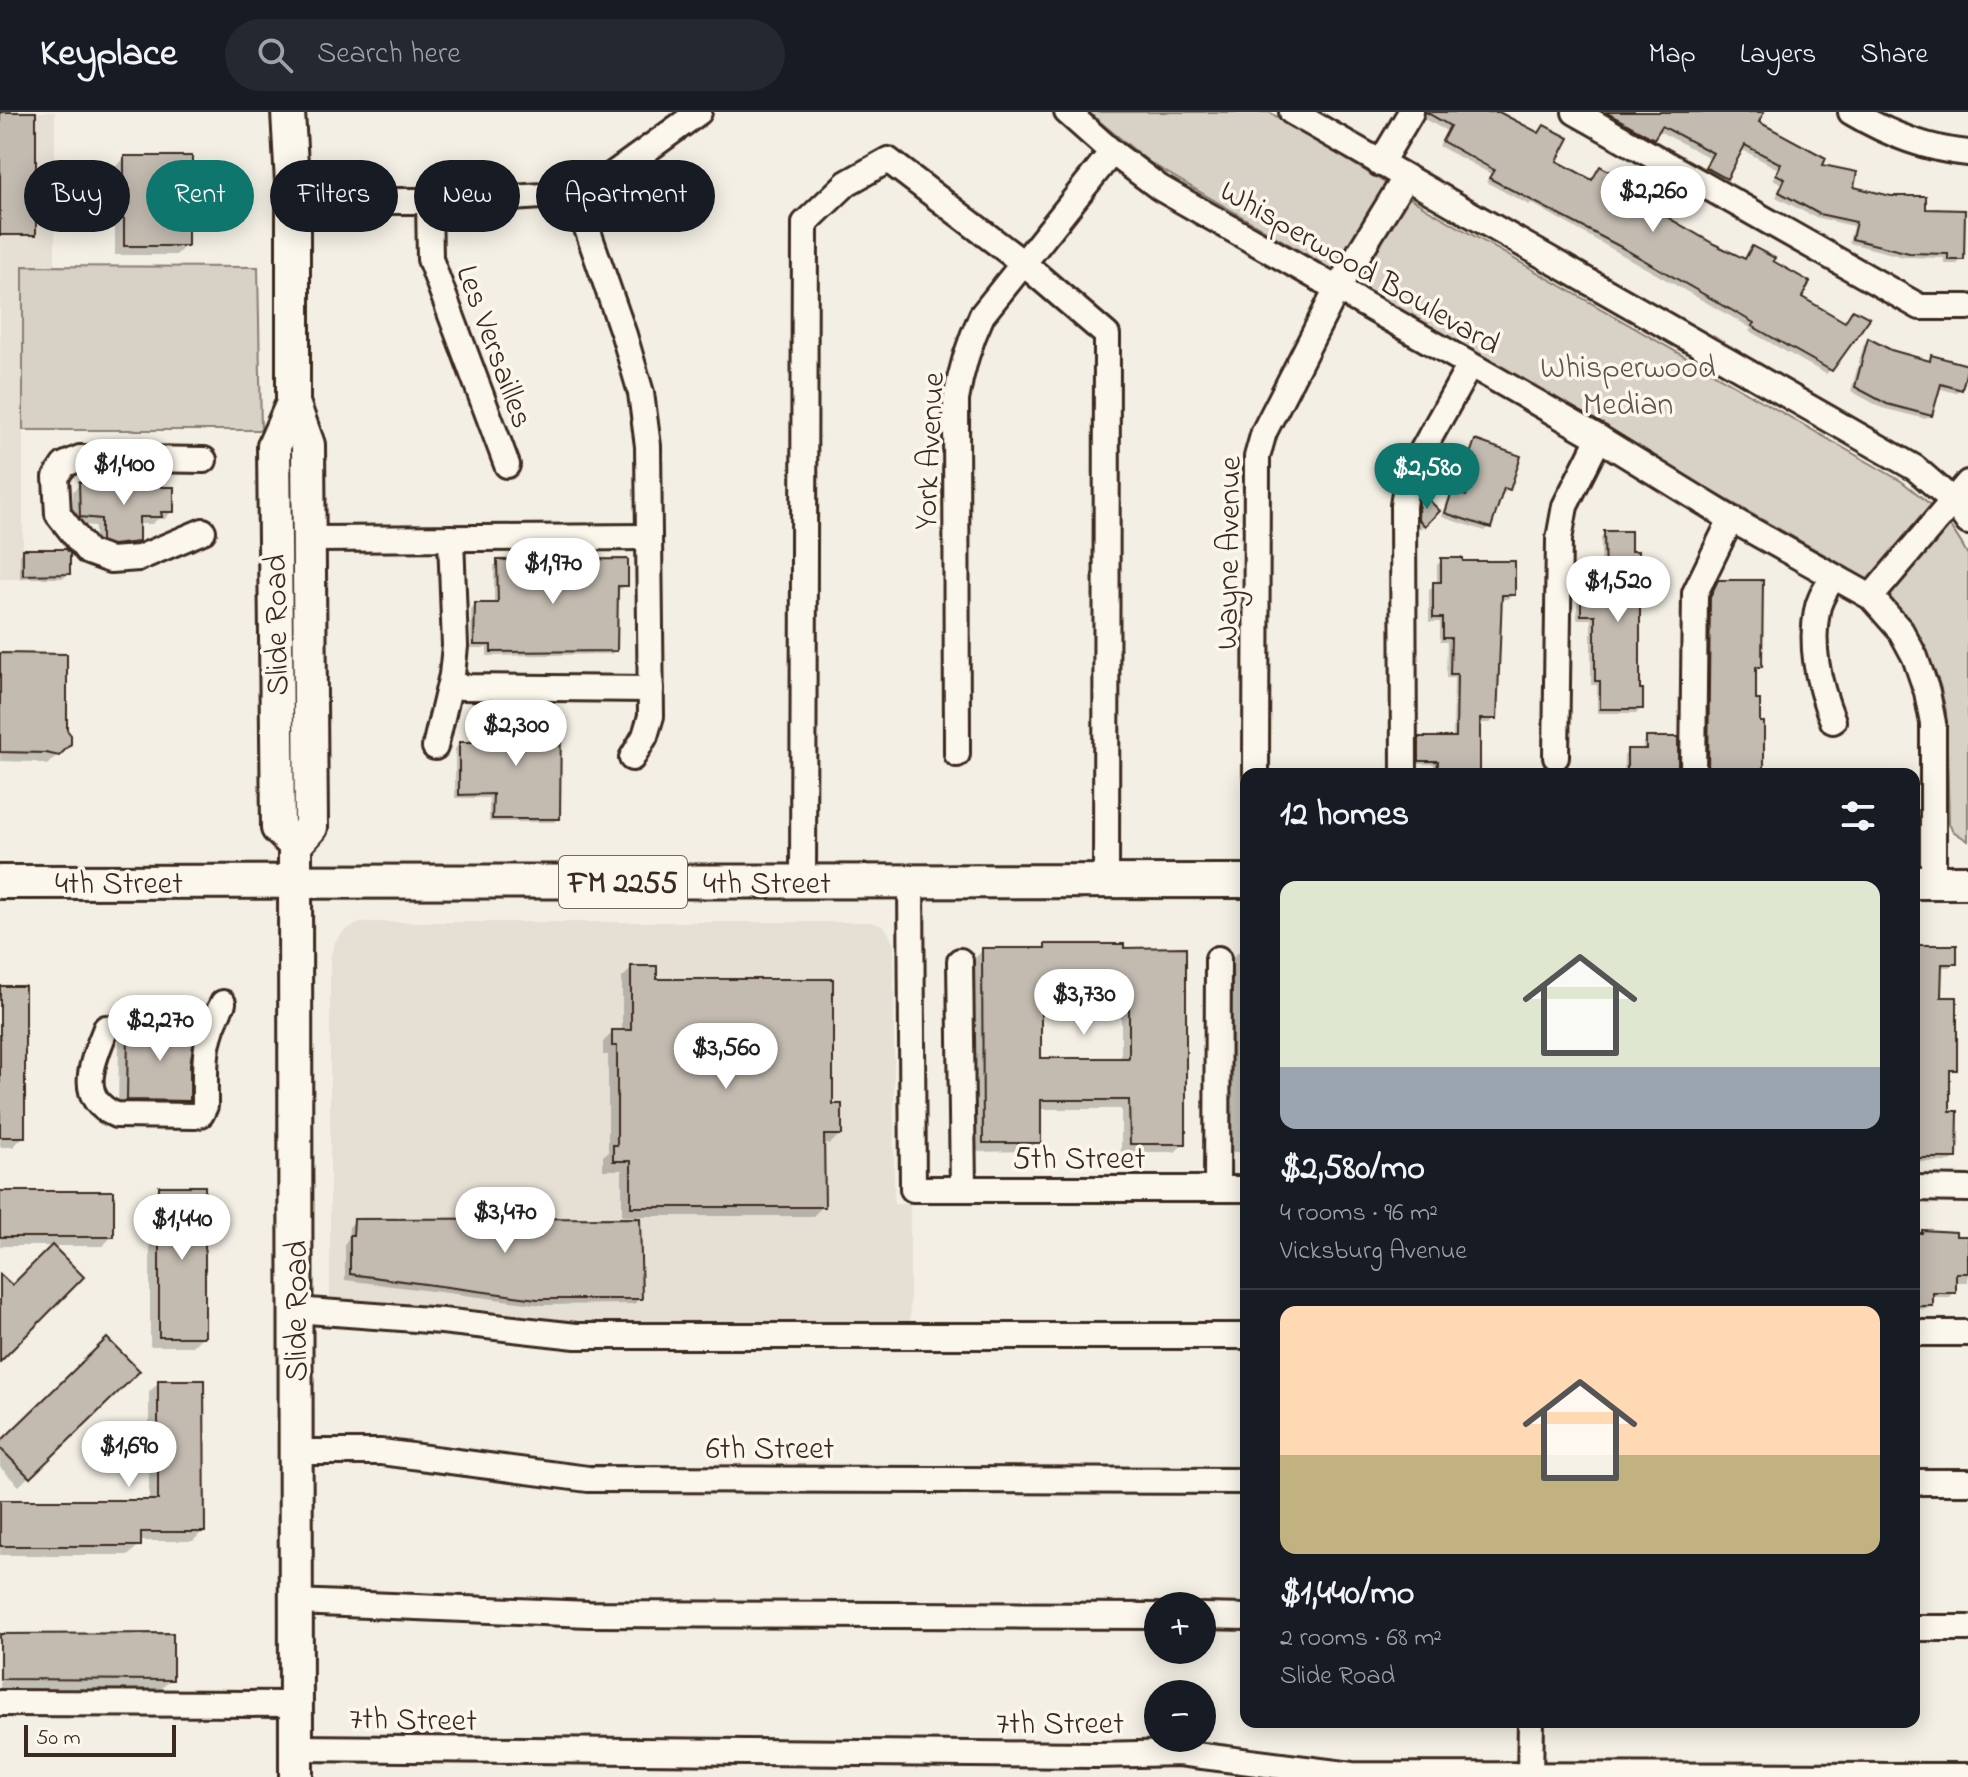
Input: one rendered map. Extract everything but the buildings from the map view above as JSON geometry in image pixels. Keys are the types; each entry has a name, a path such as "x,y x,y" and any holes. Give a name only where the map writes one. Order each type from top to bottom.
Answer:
{"main road":[{"name":"Slide Road","path":"288,112 291,160"},
{"name":"Slide Road","path":"293,232 293,403 308,445 311,827 295,845 296,1762"},
{"name":"Slide Road","path":"293,403 274,446 274,461 278,828 295,845"},
{"name":"4th Street","path":"0,882 1240,881"},
{"path":"1923,882 1968,882"}],"street":[{"path":"633,160 699,112"},
{"name":"Whisperwood Boulevard","path":"1067,112 1112,152 1160,188 1871,597 1901,631 1915,657 1933,723 1923,882"},
{"path":"1292,112 1960,492 1968,522"},
{"path":"1380,164 1411,112"},
{"path":"1575,112 1920,307 1968,307"},
{"path":"1851,112 1879,128 1924,146 1968,153"},
{"name":"York Avenue","path":"957,754 956,400 960,373 982,315 1112,152"},
{"path":"803,882 805,223 847,183 888,160 1023,263 1107,335 1106,882"},
{"name":"Wayne Avenue","path":"1256,768 1257,457 1264,432 1337,289 1405,178"},
{"name":"Les Versailles","path":"430,232 430,259 507,465"},
{"path":"588,232 641,393 648,446 651,716 645,736 632,758"},
{"path":"1404,768 1403,506 1407,478 1470,365"},
{"path":"1556,757 1559,539 1565,506 1599,438"},
{"path":"203,531 139,558 110,560 88,552 58,514 56,477 64,465 80,458 204,460"},
{"path":"1871,597 1960,492"},
{"path":"1693,768 1695,593 1731,519"},
{"path":"310,539 649,537"},
{"path":"435,747 450,685 455,646 451,538"},
{"path":"1833,577 1817,612 1816,667 1820,690 1833,721"},
{"path":"450,685 651,689"},
{"name":"5th Street","path":"911,882 913,1189 1240,1189"},
{"path":"1217,1189 1218,959"},
{"path":"960,961 963,1189"},
{"path":"195,1116 201,1114 205,1106 206,1041 223,1003"},
{"path":"106,1028 90,1073 91,1088 97,1103 116,1115 210,1116 218,1113 222,1105"},
{"path":"1920,1188 1968,1189"},
{"path":"295,1310 442,1321 576,1336 1240,1336"},
{"path":"1920,1333 1968,1333"},
{"name":"6th Street","path":"295,1452 381,1452 588,1479 1240,1481"},
{"path":"1920,1482 1968,1482"},
{"path":"295,1602 589,1614 1144,1616"},
{"path":"1216,1616 1240,1617"},
{"path":"1920,1628 1968,1628"},
{"path":"0,1703 295,1704"},
{"path":"1530,1777 1531,1728"},
{"name":"7th Street","path":"296,1762 1179,1753 1352,1775 1968,1776"}],"shaded area":[{"path":"0,112 55,112 55,160 24,160 24,232 55,232 55,266 23,267 23,579 0,579"},
{"path":"363,922 871,922 885,927 894,945 894,1204 910,1204 910,1324 545,1324 368,1300 330,1300 330,957 335,942 345,930"}],"green space":[{"name":"Whisperwood Median","path":"1088,112 1269,112 1429,210 1901,481 1923,498 1947,522 1968,555 1968,841 1953,831 1949,824 1946,711 1939,682 1916,632 1848,568 1621,440 1149,162"},
{"path":"23,266 258,267 261,430 23,430"}]}
